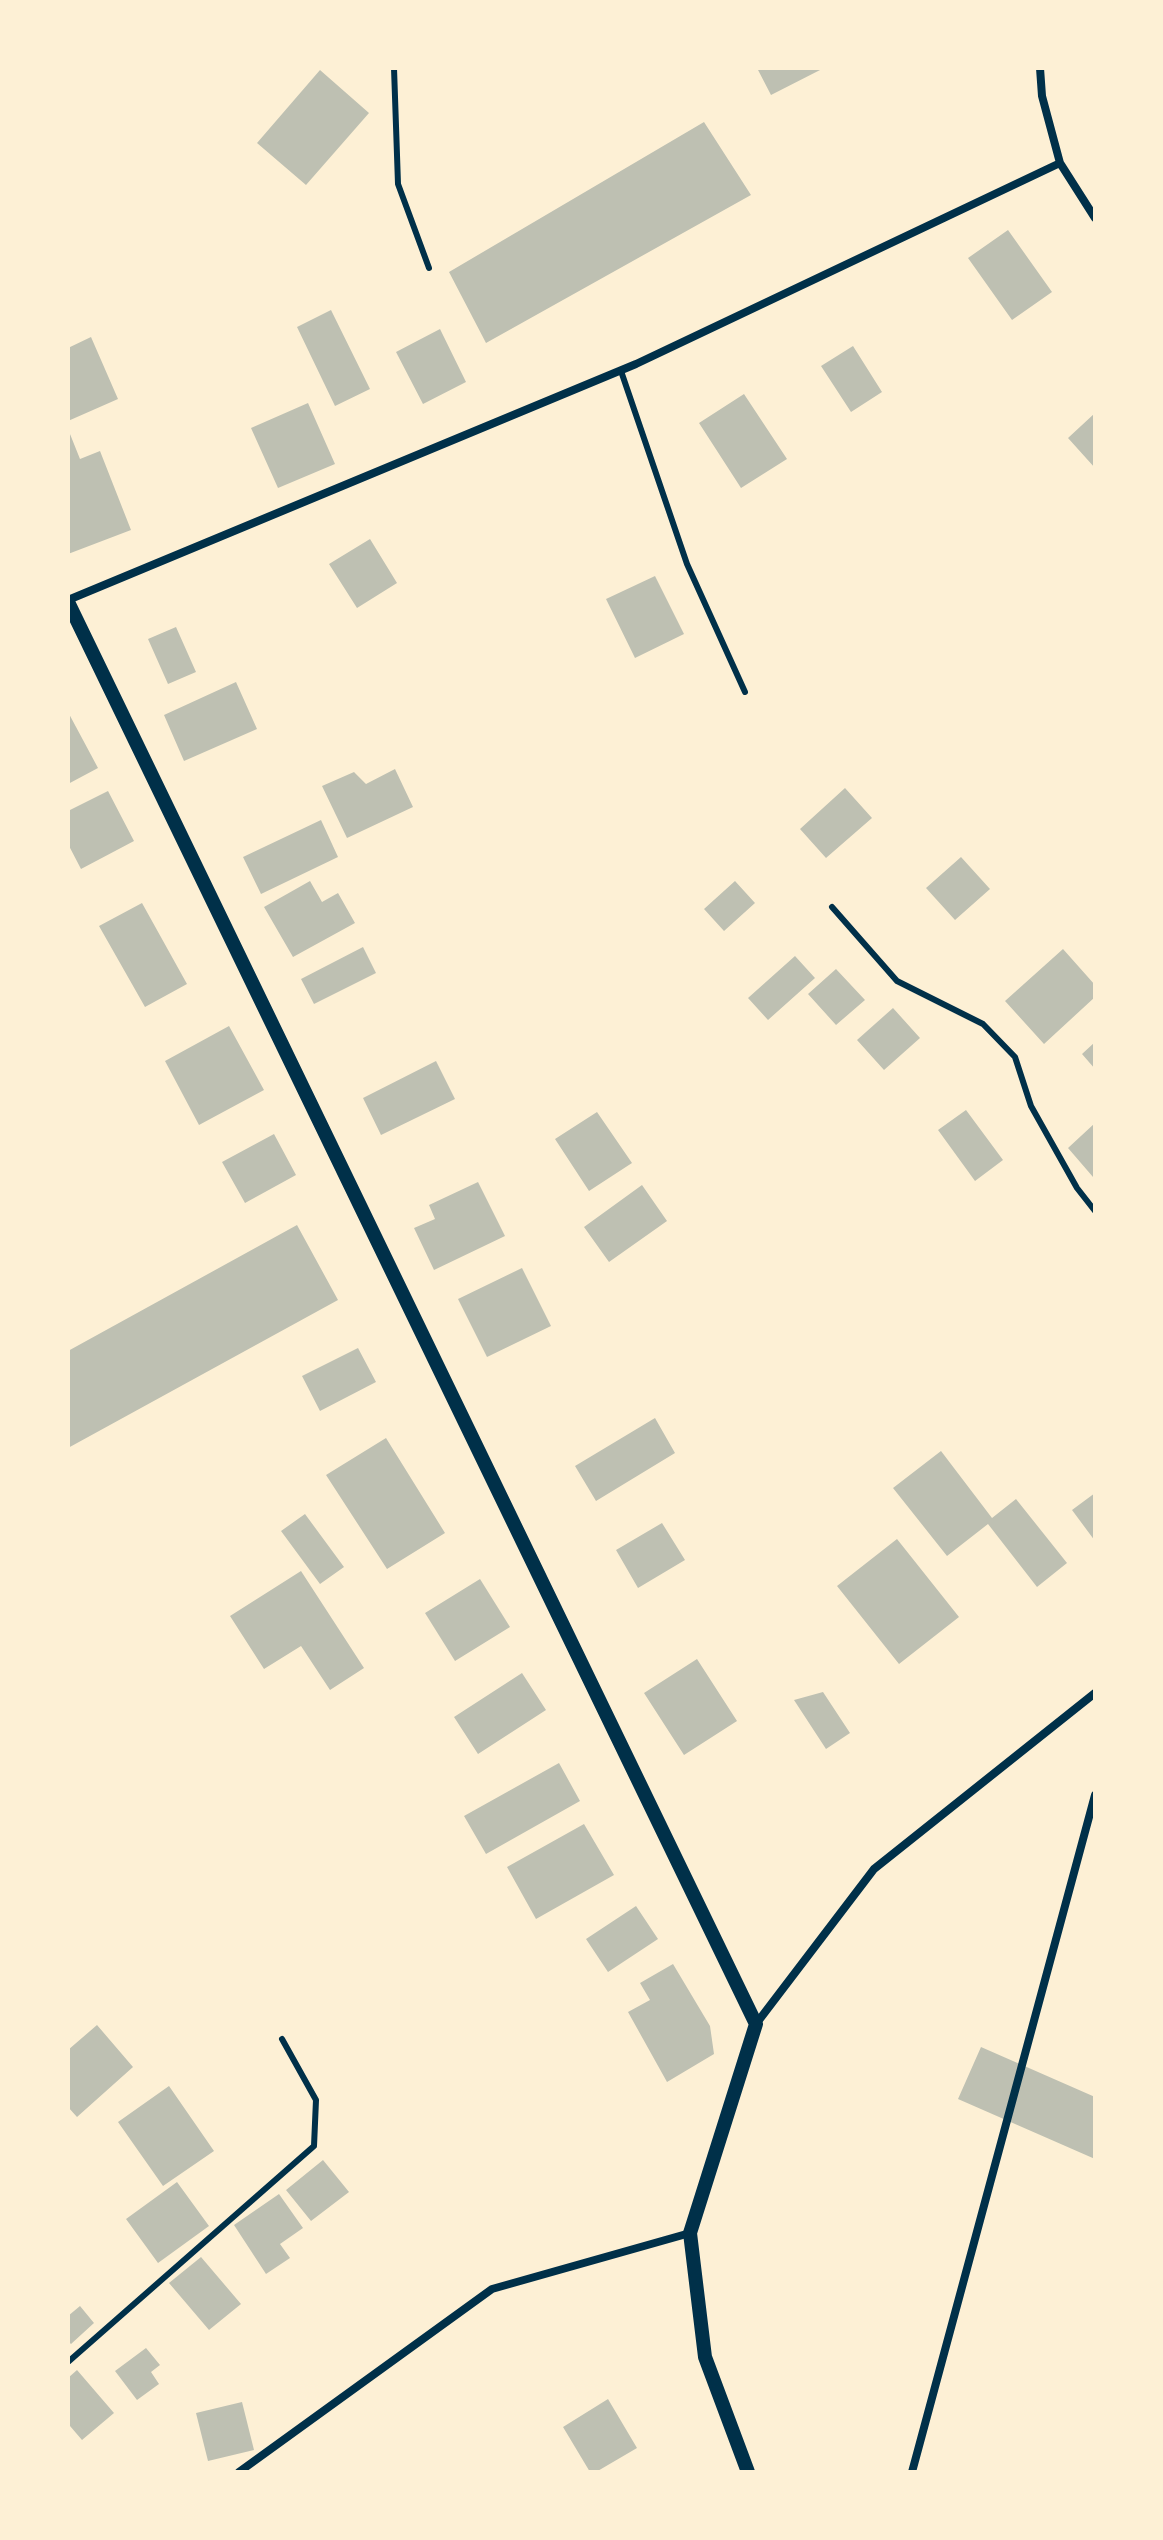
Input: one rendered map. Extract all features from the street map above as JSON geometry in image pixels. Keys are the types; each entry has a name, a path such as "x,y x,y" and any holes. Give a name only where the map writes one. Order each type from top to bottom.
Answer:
{"street":[{"path":"1040,68 1042,96 1060,163 1095,218"},
{"path":"756,2024 68,601 621,371 1060,163"},
{"path":"748,2472 705,2357 690,2233 756,2024 874,1869 1095,1693"},
{"path":"912,2472 1095,1795"},
{"path":"239,2472 492,2289 690,2233"}],"lane":[{"path":"394,68 398,184 429,268"},
{"path":"621,371 687,564 745,692"},
{"path":"832,907 897,981 983,1024 1015,1057 1031,1106 1077,1188 1095,1211"},
{"path":"68,2362 314,2146 316,2100 282,2039"}],"building":[{"path":"757,68 824,68 771,95"},
{"path":"320,70 369,113 306,185 257,143"},
{"path":"704,122 751,195 486,343 449,272"},
{"path":"1008,230 1052,292 1012,320 968,258"},
{"path":"331,310 370,389 335,406 297,327"},
{"path":"440,329 466,382 423,404 396,352"},
{"path":"91,337 118,399 68,421 68,348"},
{"path":"853,346 882,392 851,412 821,366"},
{"path":"744,394 787,459 741,488 699,423"},
{"path":"308,403 335,464 278,488 251,428"},
{"path":"1095,413 1095,468 1068,438"},
{"path":"68,429 80,459 100,451 131,530 68,554"},
{"path":"370,539 397,583 357,608 329,564"},
{"path":"655,576 684,634 635,658 606,599"},
{"path":"176,627 196,672 168,684 148,639"},
{"path":"236,682 257,729 184,761 164,715"},
{"path":"68,712 98,768 68,784"},
{"path":"395,769 413,807 347,838 322,786 354,772 366,784"},
{"path":"845,788 872,818 826,858 800,829"},
{"path":"108,791 134,841 81,869 68,844 68,811"},
{"path":"321,820 338,857 261,894 243,857"},
{"path":"961,857 990,889 955,920 926,888"},
{"path":"310,881 322,902 338,893 355,923 293,957 264,907"},
{"path":"735,881 755,903 724,931 704,909"},
{"path":"142,903 187,984 145,1007 99,926"},
{"path":"363,947 376,973 314,1004 301,979"},
{"path":"1063,949 1095,985 1095,997 1044,1044 1005,1001"},
{"path":"795,956 815,978 768,1020 748,998"},
{"path":"836,969 865,1000 836,1025 808,994"},
{"path":"893,1008 920,1038 884,1070 857,1040"},
{"path":"229,1026 264,1090 199,1125 165,1061"},
{"path":"1095,1042 1095,1069 1082,1054"},
{"path":"436,1061 455,1099 381,1135 363,1098"},
{"path":"966,1110 1003,1160 975,1181 938,1130"},
{"path":"597,1112 632,1163 589,1191 555,1139"},
{"path":"1095,1123 1095,1175 1093,1177 1068,1148"},
{"path":"274,1134 296,1175 245,1203 222,1162"},
{"path":"478,1182 505,1236 434,1270 414,1228 435,1219 429,1205"},
{"path":"642,1185 667,1221 609,1262 584,1227"},
{"path":"297,1225 338,1300 68,1448 68,1351"},
{"path":"522,1268 551,1326 487,1357 458,1299"},
{"path":"358,1348 376,1382 320,1411 302,1376"},
{"path":"655,1418 675,1453 596,1501 575,1466"},
{"path":"386,1438 445,1533 387,1569 326,1475"},
{"path":"941,1451 992,1518 1016,1499 1067,1563 1037,1587 988,1524 947,1556 893,1488"},
{"path":"1095,1493 1095,1541 1072,1510"},
{"path":"305,1514 344,1567 320,1584 281,1531"},
{"path":"662,1523 685,1560 638,1588 616,1550"},
{"path":"897,1539 959,1617 899,1664 837,1586"},
{"path":"301,1571 364,1668 330,1690 301,1646 264,1669 230,1616"},
{"path":"480,1579 510,1627 455,1661 425,1613"},
{"path":"697,1659 737,1721 684,1755 644,1693"},
{"path":"522,1673 546,1710 478,1754 454,1717"},
{"path":"823,1692 850,1733 826,1749 794,1700"},
{"path":"559,1763 580,1801 486,1854 464,1816"},
{"path":"584,1824 614,1875 536,1919 507,1867"},
{"path":"636,1906 658,1939 608,1972 586,1939"},
{"path":"673,1964 710,2026 714,2054 667,2082 628,2012 650,2000 640,1983"},
{"path":"97,2025 133,2067 77,2117 68,2107 68,2050"},
{"path":"981,2047 1095,2097 1095,2159 958,2099"},
{"path":"169,2086 214,2151 163,2186 118,2122"},
{"path":"323,2160 349,2192 311,2221 286,2190"},
{"path":"177,2182 209,2226 158,2263 126,2219"},
{"path":"279,2194 303,2228 280,2244 290,2258 266,2274 234,2225"},
{"path":"201,2257 241,2304 209,2330 169,2283"},
{"path":"80,2306 94,2323 71,2344 68,2341 68,2316"},
{"path":"146,2348 160,2365 151,2372 159,2384 137,2400 115,2371"},
{"path":"77,2370 114,2413 82,2440 70,2426 68,2428 68,2378"},
{"path":"608,2399 637,2448 596,2472 590,2472 563,2427"},
{"path":"242,2402 254,2450 208,2461 196,2413"}]}
